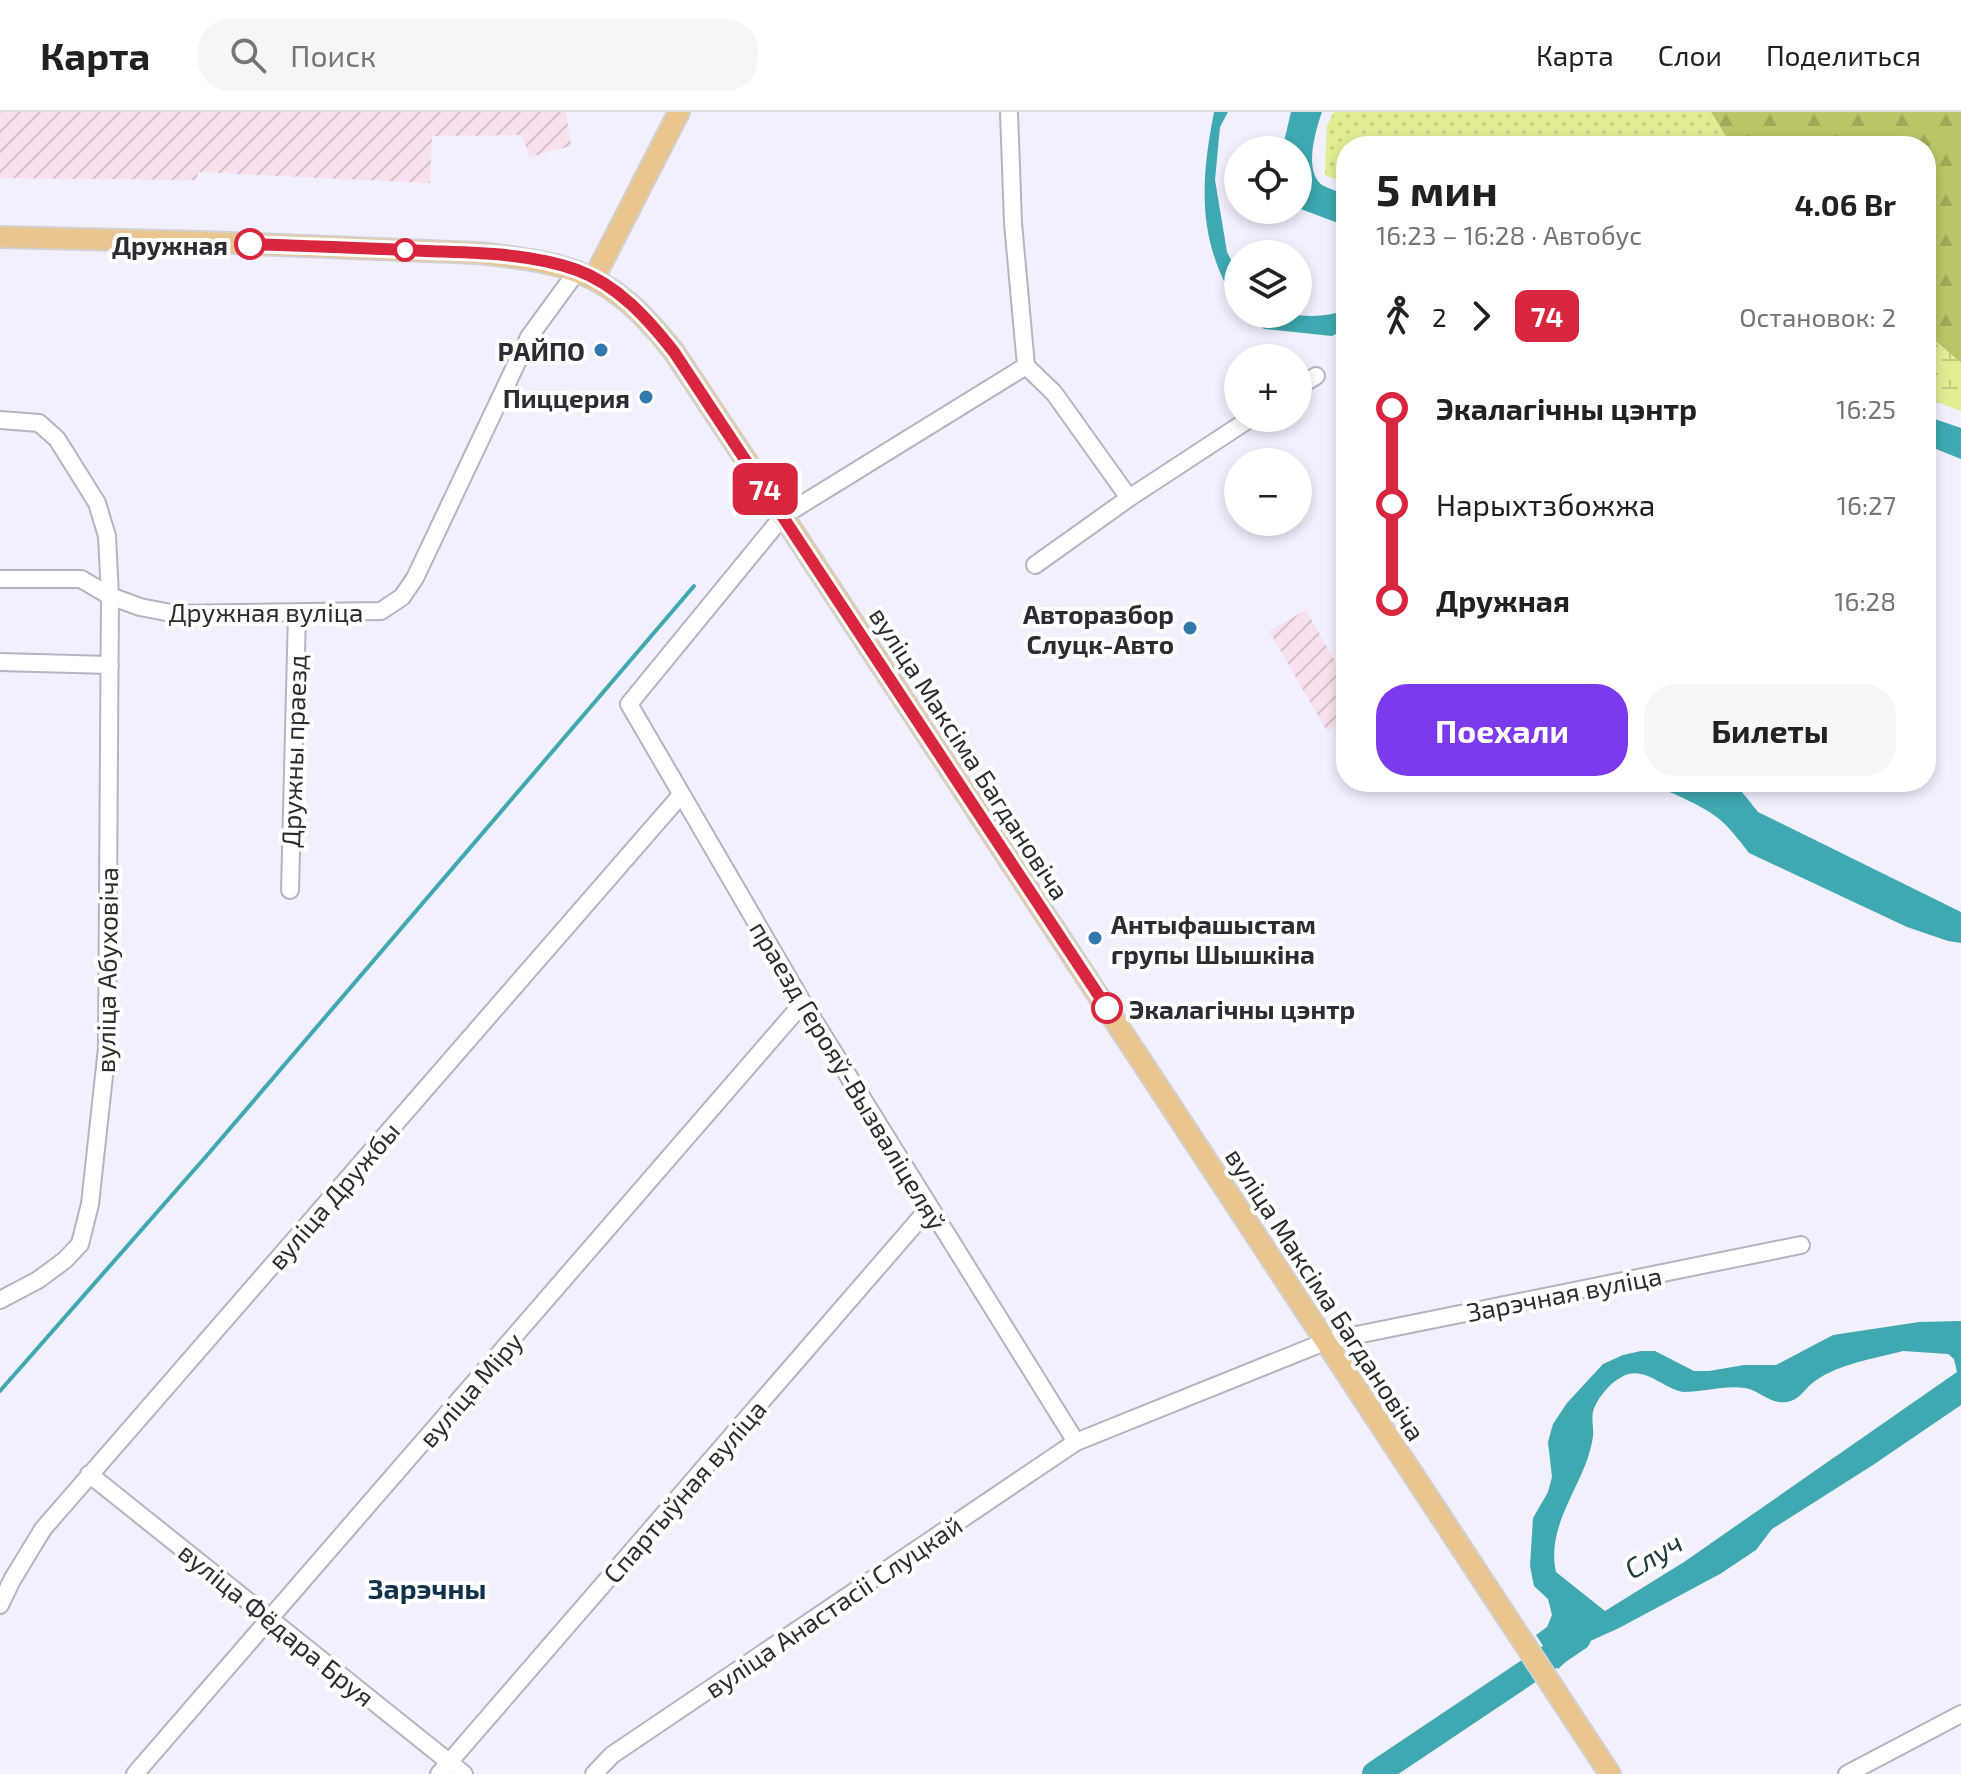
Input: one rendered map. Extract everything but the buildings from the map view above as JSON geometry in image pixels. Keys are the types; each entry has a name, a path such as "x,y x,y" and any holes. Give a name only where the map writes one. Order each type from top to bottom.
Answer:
{"main road":[{"path":"586,274 679,112"},
{"name":"вуліца Максіма Багдановіча","path":"0,237 477,253 521,258 586,274 633,306 674,352 1610,1774"}],"street":[{"path":"1009,112 1013,223 1026,366 1054,393 1129,498"},
{"name":"Дружная вуліца","path":"0,579 81,579 110,596 140,607 176,614 381,611 402,597 415,578 529,337 586,274"},
{"path":"783,516 1026,366"},
{"path":"1312,378 1316,376"},
{"name":"вуліца Абуховіча","path":"0,420 39,423 57,439 97,503 107,536 110,596 107,1048 90,1204 80,1244 38,1280 0,1300"},
{"path":"1035,565 1230,432"},
{"name":"праезд Герояў-Вызваліцеляў","path":"783,516 629,704 803,1003 1076,1442"},
{"name":"Дружны праезд","path":"290,890 297,613"},
{"path":"0,662 110,665"},
{"name":"вуліца Дружбы","path":"0,1605 43,1529 89,1474 681,795"},
{"name":"вуліца Міру","path":"135,1774 803,1003"},
{"name":"Спартыўная вуліца","path":"444,1768 929,1208"},
{"name":"Зарэчная вуліца","path":"1076,1442 1327,1341 1801,1245"},
{"name":"вуліца Анастасіі Слуцкай","path":"594,1774 612,1755 1076,1442"},
{"name":"вуліца Фёдара Бруя","path":"89,1474 270,1619 444,1768 464,1774"},
{"path":"1847,1774 1961,1714"}],"shaded area":[{"path":"0,112 566,112 571,146 530,157 522,135 432,136 430,183 198,172 197,180 0,178"},
{"path":"1306,610 1336,663 1336,726 1327,731 1269,631"}],"green space":[{"path":"1334,112 1711,112 1726,136 1336,136 1336,179 1325,175 1327,126"},
{"path":"1711,112 1961,112 1961,363 1936,342 1936,136 1726,136"},
{"path":"1936,342 1961,363 1961,411 1936,402"}],"water":[{"path":"1214,112 1228,112 1220,127 1215,180 1225,240 1224,280 1215,259 1205,212 1209,138"},
{"path":"1291,112 1322,112 1312,160 1312,136 1285,136"},
{"path":"1312,160 1316,179 1336,190 1336,222 1312,213"},
{"path":"1336,313 1336,334 1263,328 1312,328 1312,316"},
{"path":"1936,419 1961,428 1961,459 1936,449"},
{"path":"1669,792 1742,792 1758,812 1961,912 1961,943 1907,927 1749,853 1724,823"},
{"path":"1961,1321 1961,1405 1772,1529 1756,1550 1720,1574 1586,1643 1558,1669 1536,1635 1547,1627 1552,1615 1548,1599 1534,1586 1530,1566 1533,1518 1548,1492 1552,1477 1548,1442 1553,1424 1567,1403 1603,1364 1623,1355 1655,1351 1694,1371 1776,1365 1833,1335 1919,1322","holes":["1903,1351 1948,1354 1954,1359 1957,1372 1684,1562 1605,1611 1556,1572 1556,1536 1589,1453 1594,1410 1606,1390 1620,1378 1636,1373 1683,1392 1745,1388 1784,1402 1798,1397 1825,1375 1858,1362"]}],"waterway":[{"path":"0,1391 209,1153 694,586"},
{"name":"Случ","path":"1375,1774 1578,1638"}],"bus line":[{"name":"74","path":"250,244 477,253 521,258 578,270 608,286 633,306 674,352 1107,1008"}],"place":[{"name":"Дружная","path":"250,244"},
{"name":"РАЙПО","path":"601,350"},
{"name":"Пиццерия","path":"646,397"},
{"name":"Авторазбор Слуцк-Авто","path":"1190,628"},
{"name":"Антыфашыстам групы Шышкіна","path":"1095,938"},
{"name":"Экалагічны цэнтр","path":"1107,1008"}],"district":[{"name":"Зарэчны","path":"427,1588"}]}
